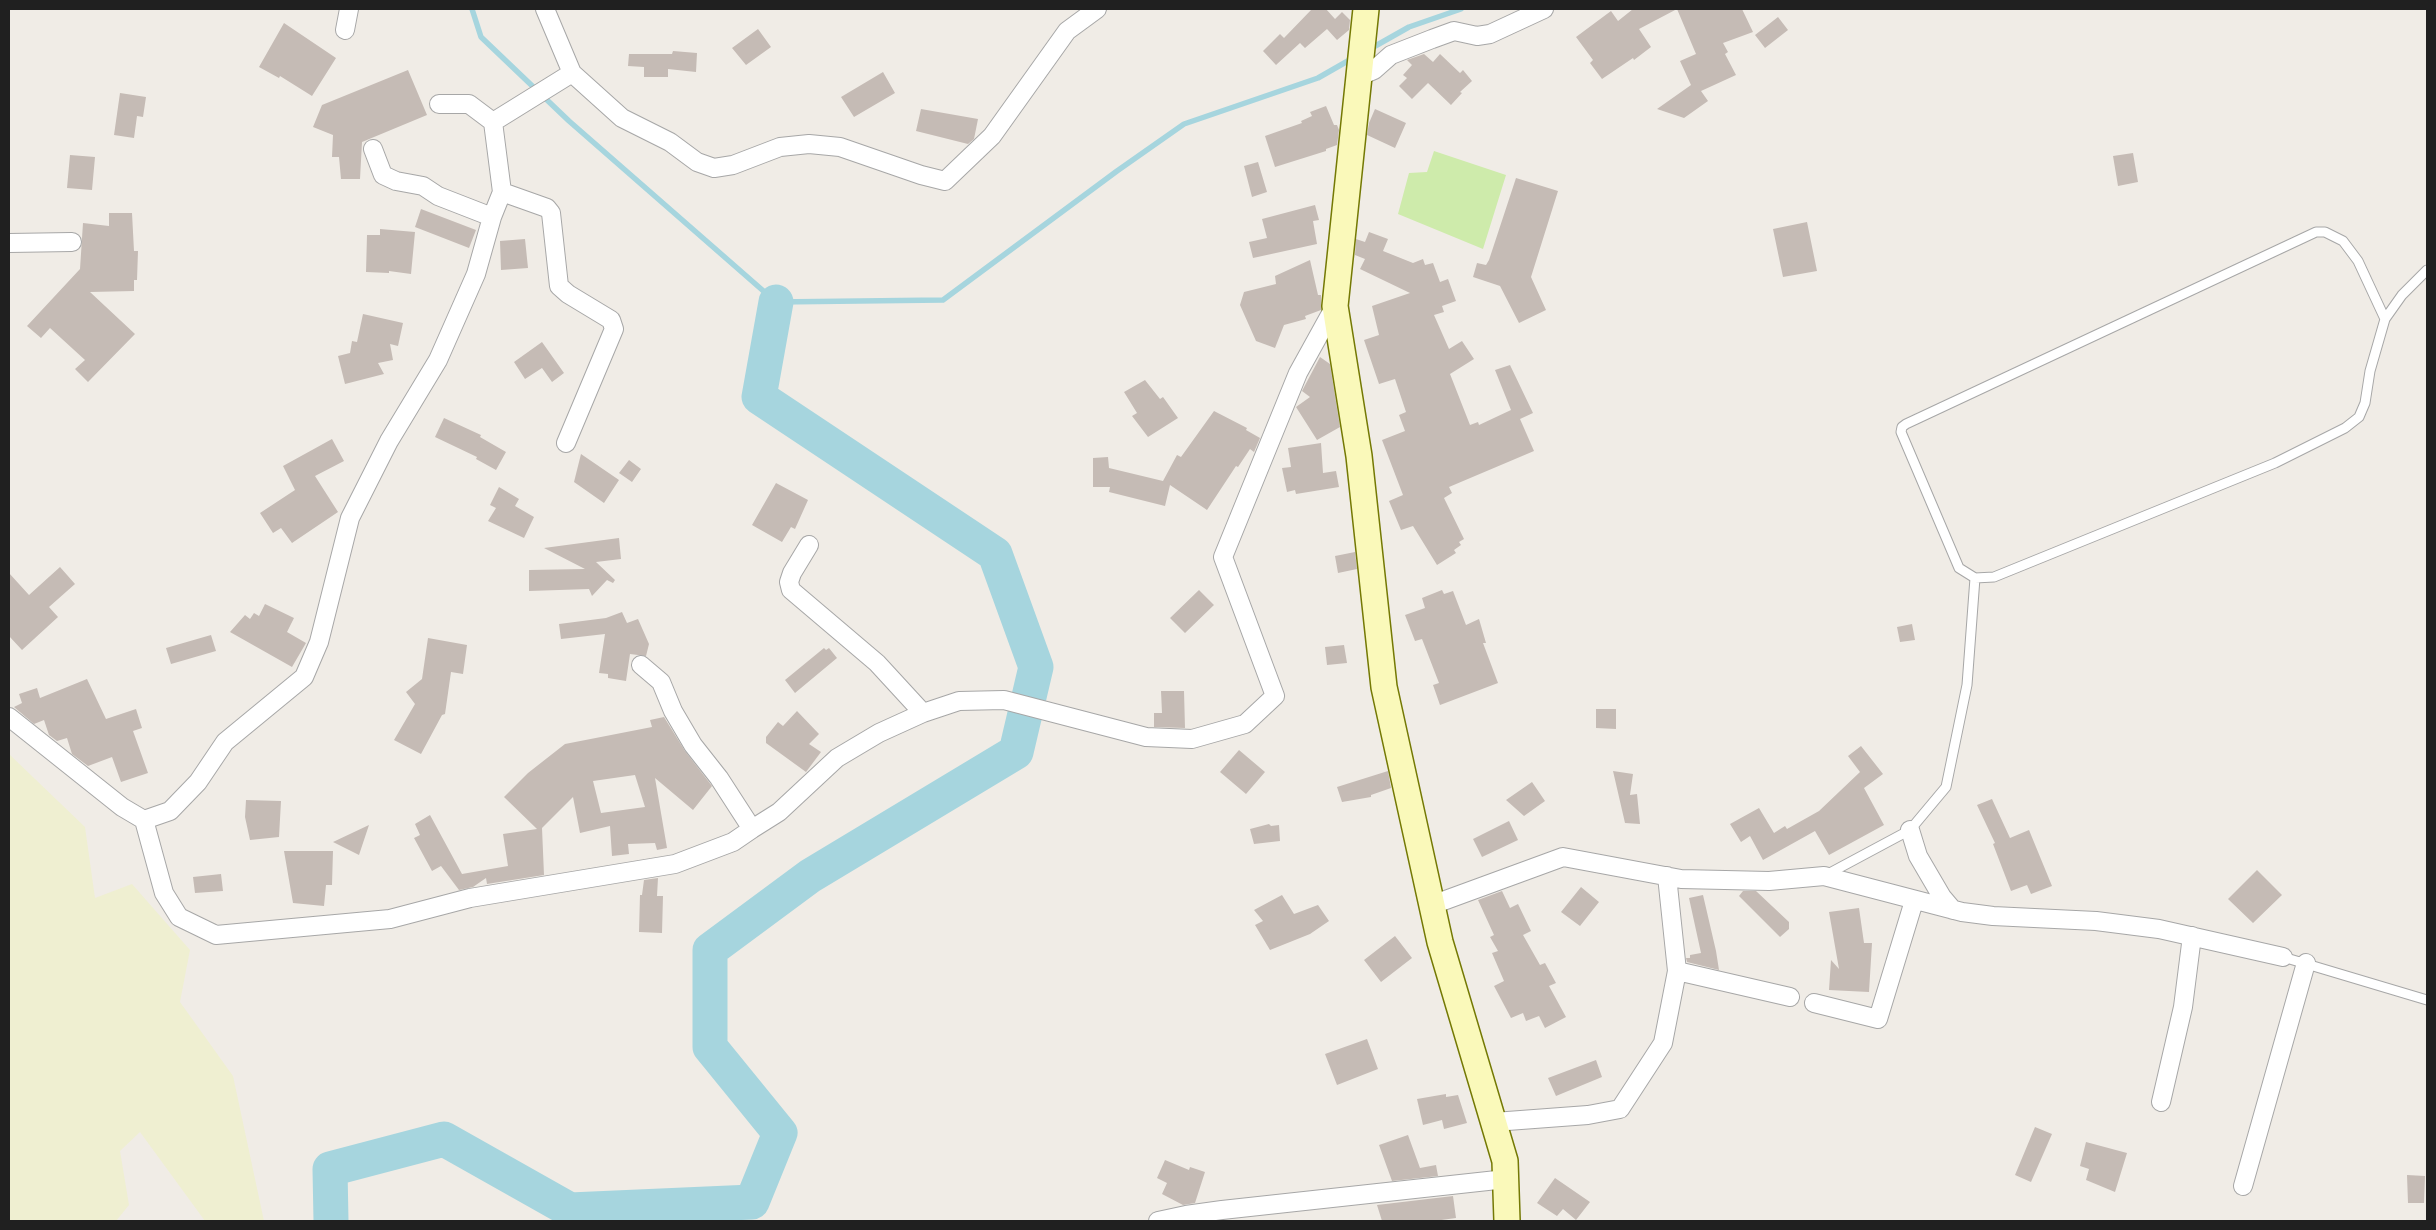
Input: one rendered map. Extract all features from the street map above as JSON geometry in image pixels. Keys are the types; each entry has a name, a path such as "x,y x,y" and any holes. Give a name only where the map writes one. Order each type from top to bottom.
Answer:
{"street":[{"path":"345,30 349,9"},
{"path":"545,9 572,73 622,118 670,142 697,162 714,168 733,165 780,147 809,144 840,147 921,175 945,181 992,136 1068,31 1097,9"},
{"path":"1366,9 1335,306 1359,456 1384,688 1440,942 1505,1161 1507,1221"},
{"path":"1360,72 1374,70 1391,56 1454,31 1477,36 1490,34 1544,9"},
{"path":"493,122 572,73"},
{"path":"144,820 170,811 198,782 225,742 304,677 319,642 350,518 390,441 438,360 476,274 492,217 502,192 493,122 469,104 439,104"},
{"path":"373,149 382,175 396,181 423,186 438,196 492,217"},
{"path":"502,192 546,208 551,213 559,286 568,294 611,320 614,329 566,443"},
{"path":"9,243 72,242"},
{"path":"9,716 122,808 144,820 164,893 179,917 216,935 390,919 470,898 675,864 733,842 778,812 837,758 879,733 959,701 1004,700 1146,737 1192,739 1245,724 1276,696 1222,557 1298,373 1335,306"},
{"path":"809,545 792,573 789,582 791,590 877,663 923,714"},
{"path":"641,665 661,682 673,711 692,745 720,778 752,829"},
{"path":"1910,830 1918,856 1942,897 1953,910"},
{"path":"1432,905 1563,857 1681,879 1769,881 1824,876 1953,910 1993,916 2096,921 2192,936 2283,956"},
{"path":"1494,1122 1588,1115 1620,1109 1663,1044 1677,971 1668,876"},
{"path":"1814,1002 1878,1019 1914,901"},
{"path":"2161,1102 2183,1007 2192,936"},
{"path":"2243,1186 2306,963"},
{"path":"1677,971 1790,997"},
{"path":"1158,1221 1186,1214 1506,1179"}],"lane":[{"path":"2385,319 2358,261 2343,241 2325,232 2316,232 1903,426 1901,432 1959,568 1975,578 1994,577 2276,463 2344,428 2359,417 2365,403 2370,371 2385,319 2402,296 2427,270"},
{"path":"1824,876 1910,830 1946,787 1967,685 1975,578"},
{"path":"2283,956 2427,1000"}],"green space":[{"path":"1434,151 1506,175 1483,249 1398,214 1409,173 1427,172"},
{"path":"9,754 85,827 95,898 132,884 190,950 180,1002 233,1076 264,1221 205,1221 140,1132 120,1151 129,1205 116,1221 9,1221"}],"building":[{"path":"1312,9 1326,9 1335,19 1342,12 1350,20 1349,30 1337,40 1327,29 1305,48 1300,43 1276,65 1263,51 1280,34 1284,38"},
{"path":"1633,9 1677,9 1639,29 1651,47 1634,60 1633,58 1602,79 1590,63 1593,60 1576,37 1611,11 1618,21"},
{"path":"1677,9 1742,9 1753,32 1723,43 1728,52 1725,54 1736,75 1701,91 1708,101 1684,118 1657,109 1691,85 1680,61 1696,54"},
{"path":"1778,17 1788,30 1765,48 1755,35"},
{"path":"284,23 336,58 312,96 280,76 279,78 259,67"},
{"path":"758,29 771,47 746,65 732,48"},
{"path":"673,51 697,53 696,72 668,69 668,77 644,77 644,67 628,66 629,54 672,54"},
{"path":"1424,54 1433,62 1440,54 1460,73 1463,70 1472,81 1460,92 1462,93 1451,105 1428,83 1412,99 1399,86 1407,78 1403,75 1412,65 1407,60"},
{"path":"408,70 427,115 362,142 360,179 341,179 339,157 332,157 333,135 313,127 322,105"},
{"path":"883,72 895,93 854,117 841,97"},
{"path":"120,93 146,97 143,117 137,116 134,138 114,135"},
{"path":"1326,106 1334,125 1337,125 1339,130 1337,145 1326,149 1326,151 1275,167 1265,136 1302,123 1301,121 1312,116 1310,112"},
{"path":"921,109 978,119 974,139 968,144 916,131"},
{"path":"1375,109 1406,123 1395,148 1367,135 1369,123"},
{"path":"2133,153 2138,182 2118,186 2113,156"},
{"path":"70,155 95,157 92,190 67,188"},
{"path":"1258,162 1267,192 1252,197 1244,166"},
{"path":"1516,178 1558,191 1531,277 1546,310 1519,323 1500,286 1473,277 1477,263 1486,265 1489,260"},
{"path":"1315,205 1319,220 1313,221 1317,244 1253,258 1249,242 1267,238 1262,219"},
{"path":"421,209 476,230 469,248 415,227"},
{"path":"109,213 132,213 134,251 138,251 137,280 134,280 134,291 90,292 135,334 88,382 75,369 85,360 50,328 41,338 27,326 80,269 83,223 109,226"},
{"path":"1807,222 1817,271 1783,277 1773,229"},
{"path":"380,229 415,232 411,274 389,271 389,273 366,272 367,235 380,235"},
{"path":"1369,232 1388,239 1383,251 1413,263 1423,259 1425,265 1433,263 1440,282 1448,279 1456,301 1442,306 1444,312 1434,315 1449,349 1462,341 1474,359 1450,374 1470,425 1478,422 1479,425 1511,410 1495,370 1510,365 1533,413 1520,419 1534,451 1449,487 1452,493 1444,498 1464,539 1459,542 1461,545 1454,550 1456,553 1437,565 1413,526 1401,530 1389,501 1403,495 1382,440 1405,431 1399,415 1406,412 1395,379 1379,384 1364,340 1379,335 1372,306 1410,293 1360,269 1365,259 1355,255 1356,239 1365,242"},
{"path":"525,239 528,268 501,270 500,241"},
{"path":"1310,260 1318,295 1321,295 1321,310 1305,316 1306,319 1284,325 1275,348 1256,341 1240,305 1244,292 1276,284 1275,276"},
{"path":"363,314 403,323 398,346 390,344 393,360 378,363 384,374 345,384 338,356 350,353 352,341 357,342"},
{"path":"542,342 564,373 552,382 542,368 525,379 514,362"},
{"path":"1320,357 1330,364 1340,427 1317,440 1296,407 1310,397 1302,391"},
{"path":"1145,380 1160,399 1163,397 1178,418 1148,437 1132,416 1137,413 1124,392"},
{"path":"1214,411 1247,428 1246,430 1260,438 1254,452 1250,449 1238,467 1236,466 1207,510 1170,485 1165,506 1109,492 1110,487 1093,487 1093,458 1108,457 1109,468 1163,481 1177,455 1181,457"},
{"path":"444,418 481,435 480,437 506,452 496,470 476,459 477,457 435,437"},
{"path":"332,439 344,461 315,476 338,512 292,543 281,528 273,533 260,513 295,490 283,466"},
{"path":"1321,443 1323,473 1336,471 1339,487 1296,494 1295,490 1287,492 1282,468 1291,467 1288,448"},
{"path":"581,454 619,480 604,503 574,482"},
{"path":"629,460 641,469 632,482 619,473"},
{"path":"776,483 808,500 795,529 791,527 782,542 752,525"},
{"path":"499,487 519,499 515,506 534,517 524,538 488,521 496,508 490,505"},
{"path":"619,538 621,559 596,562 615,580 613,583 607,580 592,596 589,589 529,591 529,570 585,569 544,548"},
{"path":"1355,552 1357,569 1338,573 1335,556"},
{"path":"60,567 75,584 49,607 58,617 22,650 9,636 9,573 29,595"},
{"path":"1199,590 1214,605 1185,633 1170,618"},
{"path":"1442,590 1444,594 1453,591 1466,625 1479,619 1486,643 1483,643 1498,683 1440,705 1433,685 1439,683 1422,639 1415,641 1405,615 1425,608 1422,598"},
{"path":"265,604 294,618 287,632 306,643 292,667 230,632 245,615 250,619 254,613 259,616"},
{"path":"622,612 627,623 638,619 649,644 646,656 630,654 626,681 608,678 608,674 599,673 605,634 561,639 559,624 606,618"},
{"path":"1912,624 1915,640 1900,642 1897,627"},
{"path":"211,635 216,651 171,664 166,648"},
{"path":"428,638 467,645 463,674 451,672 445,714 442,715 421,754 394,740 415,704 406,692 422,679"},
{"path":"1344,645 1347,663 1327,665 1325,647"},
{"path":"824,648 826,650 829,648 837,658 795,693 785,680"},
{"path":"87,679 106,719 136,709 142,728 133,731 148,773 121,782 112,757 88,766 72,754 67,738 57,741 49,735 44,720 34,724 14,707 22,703 19,694 37,688 40,698"},
{"path":"1161,691 1184,691 1185,728 1154,727 1154,713 1162,713"},
{"path":"1596,709 1616,709 1616,729 1596,728"},
{"path":"797,711 819,734 809,744 821,752 806,772 766,743 766,737 778,722 783,726"},
{"path":"664,717 685,751 712,786 693,810 655,778 667,848 657,850 655,843 628,844 629,854 612,856 610,826 580,833 573,797 542,828 544,875 487,884 486,878 473,887 459,890 441,866 432,871 414,838 420,835 415,824 430,815 462,874 508,866 503,834 537,829 504,797 528,773 565,744 652,727 650,720","holes":["635,775 645,807 601,813 593,781"]},
{"path":"1861,746 1883,774 1864,788 1884,825 1829,855 1815,831 1763,860 1750,836 1741,842 1730,824 1759,808 1774,833 1785,826 1787,829 1819,811 1860,772 1848,756"},
{"path":"1239,750 1265,772 1246,794 1220,772"},
{"path":"1388,771 1391,788 1371,795 1371,797 1342,802 1337,787"},
{"path":"1613,771 1633,774 1630,795 1637,794 1640,824 1625,823"},
{"path":"1532,782 1545,801 1524,816 1506,800"},
{"path":"1992,799 2010,838 2029,830 2052,886 2031,894 2027,885 2011,891 1993,844 1995,843 1977,805"},
{"path":"246,800 281,801 279,837 250,840 245,817"},
{"path":"1509,821 1518,840 1482,857 1473,839"},
{"path":"1269,824 1271,826 1279,825 1280,841 1254,844 1250,829"},
{"path":"369,825 359,855 333,842"},
{"path":"284,851 333,851 332,885 326,885 324,906 293,903"},
{"path":"2257,870 2282,895 2253,923 2228,899"},
{"path":"221,874 223,891 195,893 193,877"},
{"path":"658,878 657,896 663,896 662,933 639,932 640,895 642,895 644,880"},
{"path":"1581,887 1599,902 1580,926 1561,912"},
{"path":"1502,891 1510,908 1518,904 1531,931 1523,935 1540,965 1545,963 1556,983 1549,986 1566,1017 1545,1028 1539,1016 1526,1021 1523,1013 1511,1018 1494,986 1504,981 1492,953 1498,951 1490,937 1494,935 1478,900"},
{"path":"1743,891 1756,891 1789,922 1789,929 1780,937 1739,896"},
{"path":"1282,895 1294,914 1318,905 1329,921 1310,934 1270,950 1255,925 1263,921 1254,910"},
{"path":"1703,895 1719,970 1687,962 1686,958 1690,958 1690,955 1701,953 1689,898"},
{"path":"1859,908 1864,943 1872,943 1869,992 1829,990 1831,960 1839,969 1829,912"},
{"path":"1395,936 1412,958 1381,982 1364,960"},
{"path":"1367,1039 1378,1069 1337,1085 1325,1054"},
{"path":"1596,1060 1602,1077 1556,1096 1548,1078"},
{"path":"1446,1094 1446,1097 1458,1095 1467,1123 1444,1129 1442,1120 1423,1125 1417,1099"},
{"path":"2035,1127 2052,1134 2031,1182 2015,1175"},
{"path":"1408,1135 1420,1168 1436,1165 1438,1176 1392,1181 1379,1145"},
{"path":"2086,1142 2127,1153 2115,1192 2086,1180 2089,1169 2080,1166"},
{"path":"1165,1160 1189,1170 1190,1167 1205,1172 1195,1203 1183,1205 1162,1194 1167,1183 1157,1178"},
{"path":"2407,1175 2425,1176 2424,1203 2408,1203"},
{"path":"1555,1178 1590,1202 1576,1220 1563,1209 1557,1216 1537,1203"},
{"path":"1453,1196 1456,1218 1434,1221 1382,1221 1377,1205"}],"waterway":[{"path":"472,9 481,37 569,121 776,302 943,300 1117,171 1184,124 1318,78 1353,58"},
{"path":"1370,49 1409,27 1461,9"},
{"path":"331,1221 330,1169 444,1139 570,1210 752,1202 780,1133 710,1047 710,950 810,876 1016,752 1036,667 995,554 759,397 776,302"}]}
